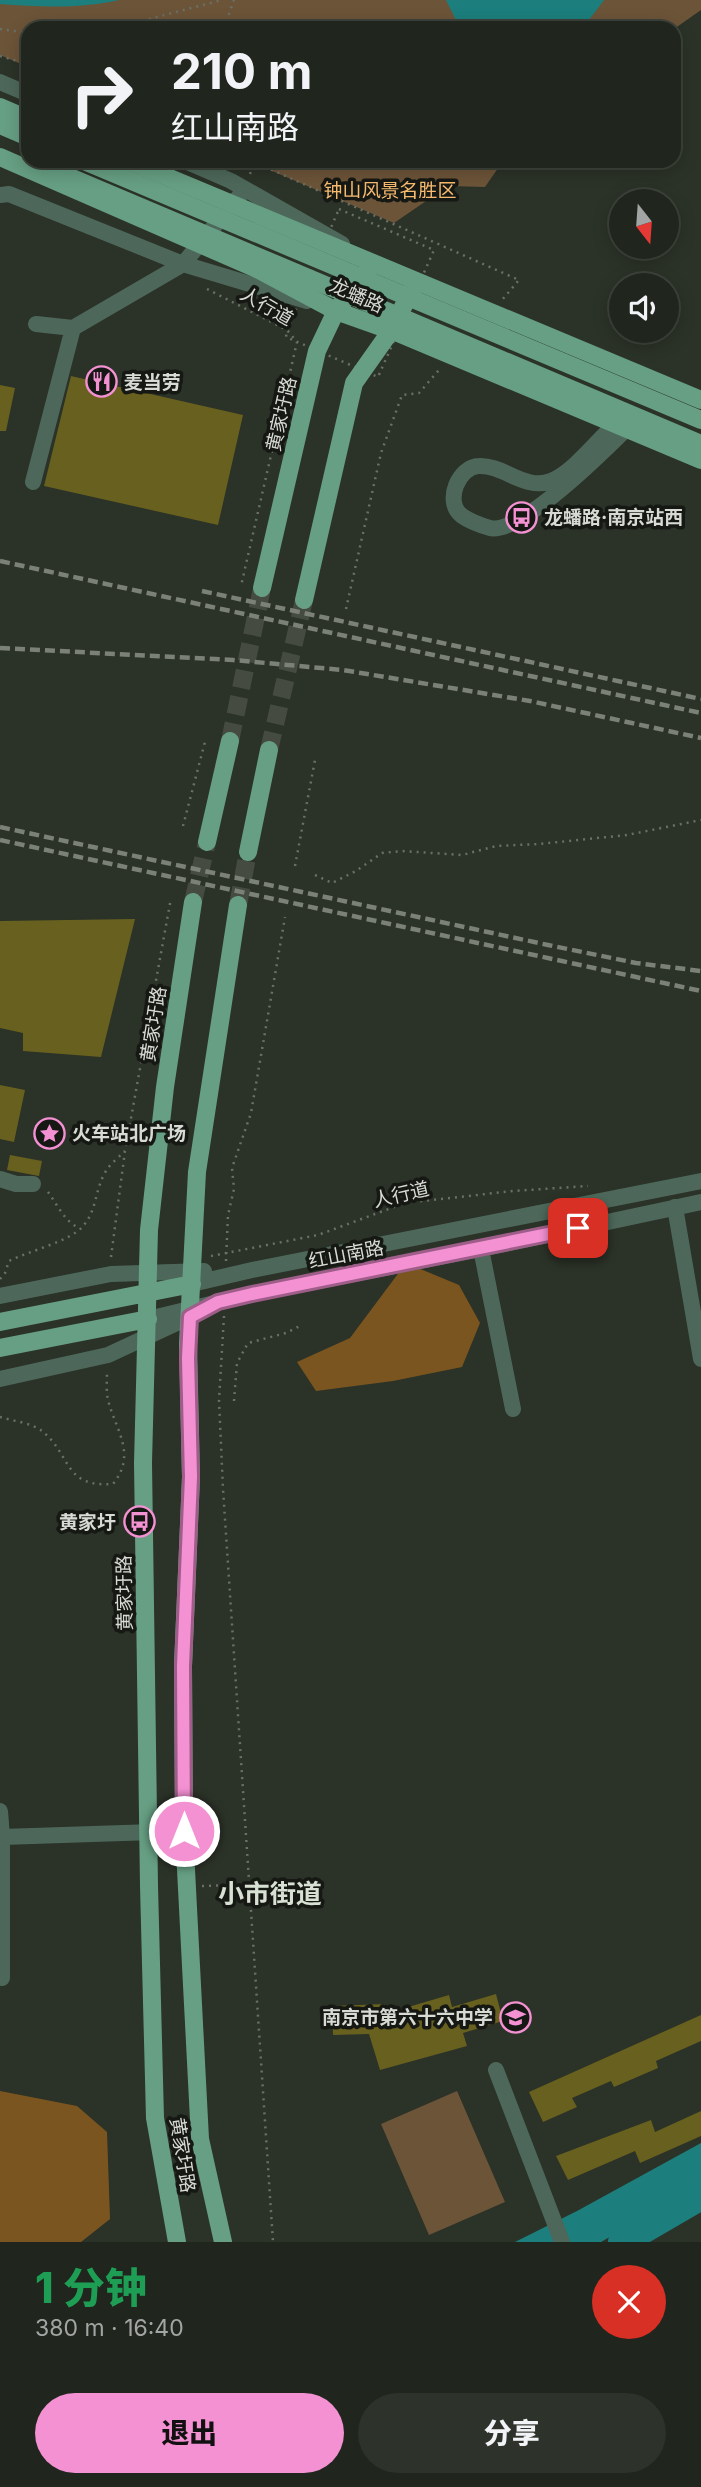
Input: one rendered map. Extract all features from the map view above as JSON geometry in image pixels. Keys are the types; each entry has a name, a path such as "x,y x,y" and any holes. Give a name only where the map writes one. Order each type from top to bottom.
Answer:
{"main road":[{"path":"0,107 21,116"},
{"path":"0,125 21,134"},
{"name":"龙蟠路","path":"0,148 21,156"},
{"name":"龙蟠路","path":"0,157 21,166"},
{"name":"龙蟠路","path":"25,168 257,269 336,311 398,334 701,460"},
{"name":"龙蟠路","path":"49,168 701,444"},
{"name":"龙蟠路","path":"101,168 701,420"},
{"name":"龙蟠路","path":"146,168 701,400"},
{"name":"黄家圩路","path":"262,588 317,351 336,311 373,263"},
{"path":"304,600 355,383 390,332 416,281"},
{"path":"207,842 230,741"},
{"path":"248,852 269,750"},
{"name":"黄家圩路","path":"177,2242 155,2118 144,1463 149,1230 165,1087 193,902"},
{"name":"黄家圩路","path":"223,2242 200,2139 184,1831 183,1666 191,1477 188,1358 197,1172 238,905"},
{"name":"红山南路","path":"0,1322 149,1294 192,1271"},
{"path":"0,1348 148,1319"}],"street":[{"path":"0,82 21,91"},
{"path":"200,168 245,189 373,263"},
{"path":"36,324 73,328 183,264 245,189"},
{"path":"0,195 9,194 183,264 336,311"},
{"path":"33,482 73,328"},
{"path":"620,426 571,483 507,526 491,529 461,516 456,509 455,489 466,470 482,465 537,484 549,482 563,475 620,426"},
{"path":"0,1179 16,1184 33,1184"},
{"name":"红山南路","path":"192,1271 252,1270 701,1181"},
{"name":"红山南路","path":"190,1313 222,1301 701,1202"},
{"path":"675,1207 701,1359"},
{"path":"481,1249 513,1409"},
{"path":"0,1296 111,1273 192,1271 226,1262 252,1270"},
{"path":"148,1319 190,1313"},
{"path":"0,1379 108,1355 190,1313"},
{"path":"0,1811 2,1978"},
{"path":"2,1837 184,1831"},
{"path":"496,2070 562,2242"}],"path":[{"path":"142,21 222,0"},
{"path":"227,21 234,0"},
{"path":"0,29 21,32"},
{"path":"0,56 21,62"},
{"name":"人行道","path":"206,289 287,330 297,342 241,586"},
{"path":"183,826 206,738"},
{"path":"295,866 315,760"},
{"path":"315,875 332,883 383,853 402,851 462,855 496,846 627,835 701,820"},
{"path":"111,1273 125,1151 171,898"},
{"path":"226,1262 228,1215 234,1189 232,1168 251,1113 285,917"},
{"path":"0,1279 9,1261 27,1252 65,1240 83,1227 95,1206 106,1171 125,1151"},
{"path":"33,1184 41,1183 58,1209 79,1228"},
{"name":"人行道","path":"192,1271 318,1235 405,1203 593,1185"},
{"path":"222,1301 219,1400 223,1489 273,2242"},
{"path":"234,1401 237,1363 248,1343 286,1333 300,1326"},
{"path":"0,1417 39,1429 53,1441 71,1472 96,1485 113,1483 123,1471 125,1446 107,1397 108,1355"}],"green space":[{"path":"0,0 701,0 701,10 681,24 681,21 21,21 21,64 0,55"},
{"name":"钟山风景名胜区","path":"265,168 498,168 485,187 448,186 394,223"},
{"path":"457,2091 505,2202 429,2235 381,2124"}],"shaded area":[{"path":"406,1263 459,1285 480,1323 462,1367 393,1381 316,1391 297,1362 350,1338"},
{"path":"0,2091 77,2106 107,2132 110,2219 81,2242 0,2242"}],"water":[{"path":"0,0 119,0 89,5 30,6 0,4"},
{"path":"446,0 604,0 588,21 456,21"},
{"path":"701,2143 701,2184 601,2242 515,2242 577,2211"}],"building":[{"path":"71,376 243,415 218,525 44,486"},
{"path":"0,385 15,388 6,431 0,431"},
{"path":"135,919 101,1057 23,1051 23,1033 0,1028 0,921"},
{"path":"0,1085 25,1090 14,1142 0,1139"},
{"path":"10,1155 42,1161 39,1176 7,1170"},
{"path":"496,1994 503,2021 463,2033 467,2046 380,2070 369,2034 333,2035 332,2006 385,2004 388,2013 449,1995 452,2007"},
{"path":"701,2015 701,2041 656,2061 658,2068 614,2087 611,2081 572,2098 577,2107 543,2122 529,2092"},
{"path":"701,2111 701,2136 640,2163 635,2151 568,2180 556,2156 651,2120 655,2132"}],"waterway":[{"path":"622,2242 701,2196"}],"tunnel":[{"path":"230,741 262,588"},
{"path":"269,750 304,600"},
{"path":"193,902 207,842"},
{"path":"238,905 248,852"}],"railway":[{"path":"0,561 701,713"},
{"path":"202,591 701,699"},
{"path":"0,648 233,660 343,670 530,701 701,738"},
{"path":"0,827 548,945 636,963 701,971"},
{"path":"0,840 701,991"}],"place":[{"name":"麦当劳","path":"101,382"},
{"name":"龙蟠路·南京站西","path":"521,517"},
{"name":"火车站北广场","path":"49,1133"},
{"name":"黄家圩","path":"139,1522"},
{"name":"南京市第六十六中学","path":"516,2017"}],"district":[{"name":"小市街道","path":"270,1894"}],"route":[{"path":"184,1831 183,1666 191,1477 188,1358 190,1317 218,1302 252,1294 578,1228"}]}
